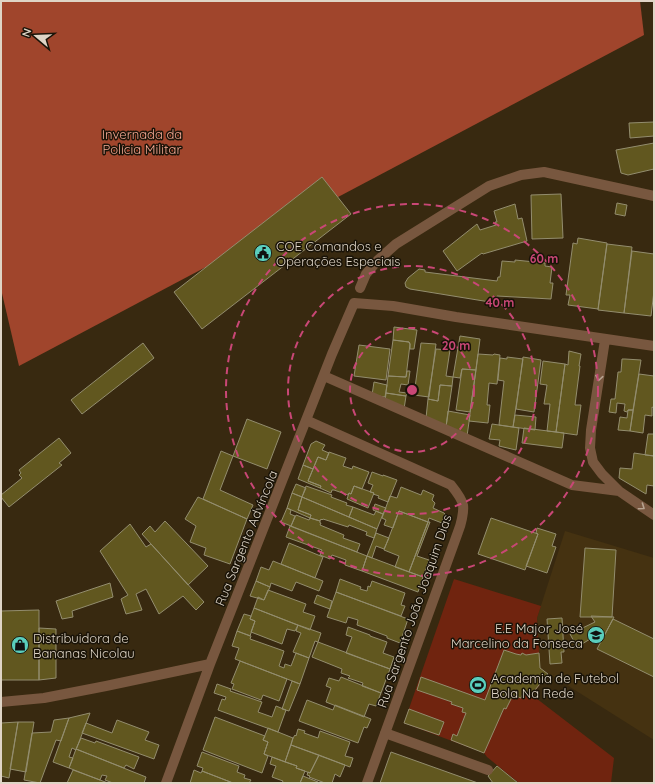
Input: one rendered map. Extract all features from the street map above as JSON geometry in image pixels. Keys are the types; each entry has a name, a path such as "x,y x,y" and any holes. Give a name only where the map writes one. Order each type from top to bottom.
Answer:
{"street":[{"path":"360,288 366,274 378,260 396,244 489,186 521,175 544,172 654,196"},
{"name":"Rua Sargento Advíncola","path":"166,783 210,664 306,420 354,303 393,306 605,340"},
{"path":"654,346 605,340 591,430 590,448 593,462 602,474 619,491 654,515"},
{"path":"324,376 572,485 619,491"},
{"name":"Rua Sargento João Joaquim Dias","path":"306,420 451,485 457,492 463,505 461,524 367,783"},
{"path":"1,702 44,698 210,664"},
{"path":"385,733 488,770"}],"shaded area":[{"name":"E.E Major José Marcelino da Fonseca","path":"565,531 654,558 654,740 540,668 537,618"},
{"name":"Academia de Futebol Bola Na Rede","path":"454,579 541,606 537,618 540,668 548,674 532,695 614,758 611,783 519,783 484,753 404,723"}],"green space":[{"name":"Invernada da Polícia Militar","path":"1,1 640,1 644,35 19,366 1,289"}],"building":[{"path":"654,122 654,136 630,138 629,123"},
{"path":"654,143 654,169 628,175 621,173 616,150"},
{"name":"COE Comandos e Operações Especiais","path":"322,177 351,214 202,329 174,292"},
{"path":"561,194 563,238 532,239 531,195"},
{"path":"617,203 627,205 625,216 615,214"},
{"path":"515,204 518,219 522,218 527,241 483,254 482,253 457,271 443,251 477,224 480,230 496,225 495,222 497,222 494,211"},
{"path":"578,238 607,243 598,309 568,305 570,295 566,295 573,243 577,244"},
{"path":"607,244 632,247 624,313 598,310"},
{"path":"632,251 654,254 654,291 651,316 624,313"},
{"path":"515,260 545,263 545,266 552,267 550,283 553,283 551,299 497,296 496,303 410,289 406,287 405,283 408,278 419,269 425,270 425,272 497,281 498,277 500,277 502,261 515,262"},
{"path":"394,327 417,330 414,349 410,349 409,342 393,340"},
{"path":"460,336 480,339 476,370 462,369 460,378 453,377"},
{"path":"393,340 409,342 410,344 406,377 388,376"},
{"path":"143,343 154,358 82,414 71,400"},
{"path":"421,343 436,344 429,397 414,395"},
{"path":"359,345 390,349 386,380 354,376"},
{"path":"436,349 450,350 446,376 453,377 452,386 440,385 438,401 428,399"},
{"path":"569,351 581,354 575,405 581,405 577,435 556,432 565,364 568,365"},
{"path":"478,354 500,355 497,384 489,383 487,405 490,405 488,423 469,421"},
{"path":"507,357 523,359 513,427 499,425 504,381 498,380 500,358 507,359"},
{"path":"523,357 541,360 534,412 516,409"},
{"path":"622,359 641,360 633,410 628,410 627,412 624,411 625,404 617,403 616,413 609,412 611,399 615,399 618,372 621,372"},
{"path":"543,361 565,364 556,432 547,431 550,404 544,404 547,385 540,384"},
{"path":"462,369 476,370 470,412 456,410"},
{"path":"407,371 410,371 408,385 401,384 399,392 407,393 406,396 386,393 388,376 406,377"},
{"path":"639,374 654,376 654,408 652,407 652,416 645,415 643,433 630,431"},
{"path":"374,382 387,385 385,397 372,395"},
{"path":"440,385 452,386 446,427 426,418 428,399 438,401"},
{"path":"386,393 406,396 404,409 385,402"},
{"path":"628,410 633,410 630,431 618,430 620,417 627,418"},
{"path":"448,411 470,415 467,436 446,427"},
{"path":"515,415 536,417 535,430 513,427"},
{"path":"247,419 281,432 267,469 233,456"},
{"path":"492,424 519,428 516,450 499,446 500,440 489,439"},
{"path":"524,428 564,433 562,448 522,443"},
{"path":"648,434 654,434 654,456 645,455"},
{"path":"59,438 71,453 59,463 62,465 9,507 1,495 22,478 19,475 21,473 19,470"},
{"path":"316,441 325,445 322,450 329,453 326,460 318,457 313,469 303,465 311,444"},
{"path":"221,451 233,456 220,490 253,505 247,519 203,499"},
{"path":"329,452 346,458 343,466 352,469 353,466 369,472 362,489 354,486 351,494 349,493 348,495 334,490 332,490 331,493 320,488 321,486 308,481 318,457 326,460"},
{"path":"634,453 654,456 654,486 647,485 646,494 619,478 620,468 632,469"},
{"path":"303,465 313,469 308,481 321,486 320,488 298,479"},
{"path":"372,472 397,480 388,502 378,498 379,496 370,492 373,485 368,483"},
{"path":"296,484 306,488 302,497 292,493"},
{"path":"306,486 332,495 331,497 353,507 349,517 302,497"},
{"path":"354,486 374,493 368,508 347,499"},
{"path":"401,487 421,495 423,490 434,495 432,500 435,503 433,508 445,514 442,523 429,518 428,522 399,511 393,528 384,525 386,520 382,518 390,496 397,498"},
{"path":"292,493 302,497 298,510 311,515 310,518 287,508"},
{"path":"198,497 247,519 230,564 204,555 206,548 190,542 196,526 185,519"},
{"path":"302,497 377,529 374,538 366,535 367,532 349,525 348,527 323,519 320,521 310,518 311,515 298,510"},
{"path":"375,504 386,508 383,514 373,510"},
{"path":"353,507 374,515 376,511 383,514 377,529 349,517"},
{"path":"287,508 291,510 290,514 295,516 291,526 281,522"},
{"path":"399,511 428,522 409,572 395,567 399,556 384,550"},
{"path":"296,515 309,520 310,518 320,521 320,525 344,535 343,538 360,544 357,552 291,526"},
{"path":"491,518 538,534 525,570 478,554"},
{"path":"165,521 208,566 188,585 142,534 150,526 155,532"},
{"path":"428,522 430,522 417,556 429,560 423,577 409,572"},
{"path":"130,524 146,547 151,544 204,602 196,610 183,596 159,614 146,589 136,594 142,610 126,614 121,599 128,595 100,551"},
{"path":"290,526 367,556 362,571 345,565 346,560 332,555 330,559 320,555 322,550 286,537"},
{"path":"537,528 556,534 552,546 556,547 547,573 526,566 538,534 536,533"},
{"path":"376,533 389,538 384,549 376,546 372,558 367,556"},
{"path":"289,543 323,557 315,578 281,564"},
{"path":"585,548 616,550 612,617 580,617"},
{"path":"367,556 423,577 418,592 362,571"},
{"path":"273,561 323,581 319,591 296,582 292,591 271,583 270,587 256,581 261,567 269,570"},
{"path":"340,579 361,587 360,589 367,591 368,586 370,587 372,581 405,593 401,605 405,606 401,616 336,592"},
{"path":"256,581 270,587 264,600 250,596"},
{"path":"110,583 113,597 72,611 73,617 62,619 56,601"},
{"path":"268,590 306,604 303,612 315,616 310,630 254,608 258,597 264,600"},
{"path":"336,592 408,619 400,643 387,638 387,636 357,625 358,620 348,617 346,623 327,617"},
{"path":"317,595 332,601 330,609 314,603"},
{"path":"254,608 298,625 295,631 287,629 282,644 251,632 255,621 250,619"},
{"name":"Distribuidora de Bananas Nicolau","path":"39,610 39,680 1,680 1,611"},
{"path":"244,614 251,616 250,619 255,621 250,636 237,631"},
{"path":"591,616 614,617 603,638 600,633 577,647 570,634 595,622"},
{"path":"562,618 564,652 561,652 562,663 550,664 547,619"},
{"path":"613,619 654,639 654,677 597,649"},
{"path":"298,625 321,633 318,642 315,641 309,658 293,652 301,633 296,631"},
{"path":"348,627 387,642 383,653 394,657 390,669 346,653 352,637 346,635"},
{"path":"39,628 56,629 56,678 39,680"},
{"path":"237,631 251,636 250,639 284,651 279,666 284,668 285,664 291,666 296,653 309,658 300,684 235,659 239,648 232,646"},
{"path":"318,642 390,669 381,693 362,686 363,683 348,678 350,676 341,673 342,669 312,657"},
{"path":"504,650 521,655 522,653 526,655 539,653 540,668 548,674 531,695 524,691 521,698 513,695 506,709 504,708 484,753 451,740 453,734 457,736 466,713 462,712 463,708 451,704 452,702 417,690 421,677 485,700"},
{"path":"240,661 287,679 279,701 263,695 261,700 232,689 234,684 231,683"},
{"path":"341,677 381,693 376,706 369,704 364,717 326,702 331,688 326,686 329,678 339,681"},
{"path":"292,681 300,684 289,711 282,709"},
{"path":"217,684 231,689 230,691 262,702 258,712 272,717 276,706 286,710 278,732 218,710 222,699 225,700 226,697 214,693"},
{"path":"307,700 333,710 335,705 371,719 367,728 364,727 358,743 299,721"},
{"path":"409,709 444,722 439,735 404,723"},
{"path":"90,713 76,750 72,748 69,757 73,758 69,768 53,762 69,718"},
{"path":"215,717 265,736 263,740 268,742 264,754 268,756 262,773 203,750"},
{"path":"69,718 61,741 56,740 40,783 24,780 32,733 51,732 54,720"},
{"path":"117,720 149,732 145,740 159,745 154,759 82,733 86,723 112,733"},
{"path":"18,722 9,778 1,776 1,723"},
{"path":"18,722 34,722 26,772 10,769"},
{"path":"268,728 293,738 285,762 264,754 268,742 263,740"},
{"path":"298,729 318,738 320,731 350,742 345,756 353,758 350,767 291,745"},
{"path":"81,738 95,743 96,741 139,757 134,769 126,765 124,768 76,749"},
{"path":"291,745 319,755 310,773 285,762"},
{"path":"76,749 146,777 144,783 113,783 105,780 107,776 102,775 100,780 69,768"},
{"path":"202,752 239,766 237,772 245,775 244,778 251,780 249,783 233,783 202,771 203,768 197,766"},
{"path":"391,752 478,783 380,783"},
{"path":"319,755 345,765 340,777 335,774 332,783 325,783 307,775 308,772 310,773"},
{"path":"272,757 297,766 296,768 305,771 300,783 282,783 283,781 272,777 276,766 270,764"},
{"path":"497,766 518,783 493,783 488,776"},
{"path":"73,770 100,780 108,783 67,783"},
{"path":"194,770 201,773 202,771 233,783 190,783"},
{"path":"303,776 318,782 300,783"}],"place":[{"name":"COE Comandos e Operações Especiais","path":"263,253"},
{"name":"E.E Major José Marcelino da Fonseca","path":"596,635"},
{"name":"Distribuidora de Bananas Nicolau","path":"20,645"},
{"name":"Academia de Futebol Bola Na Rede","path":"478,685"}]}
